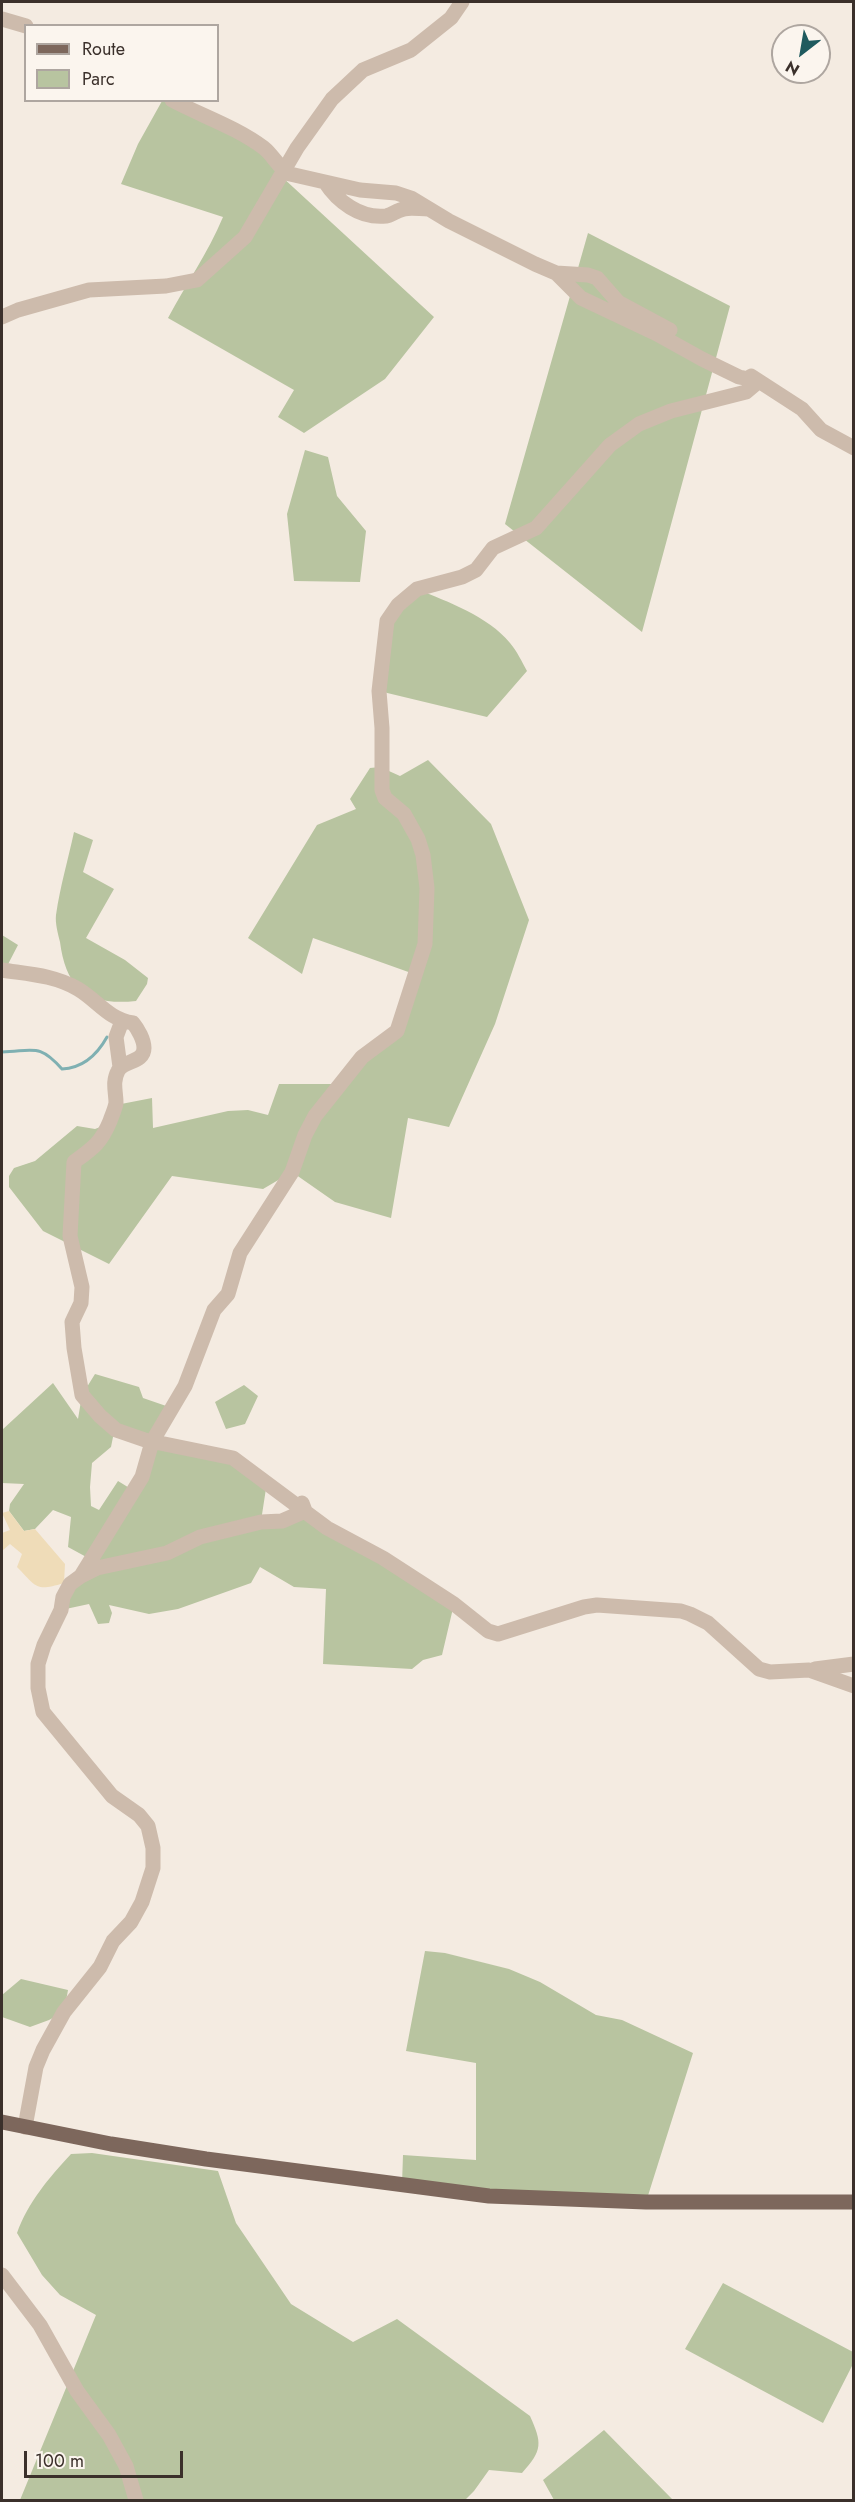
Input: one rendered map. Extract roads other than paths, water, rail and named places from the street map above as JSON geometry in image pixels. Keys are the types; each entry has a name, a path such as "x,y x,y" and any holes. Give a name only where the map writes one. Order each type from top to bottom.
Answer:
{"main road":[{"path":"2,2122 111,2144 206,2159 489,2196 646,2202 854,2202"}],"street":[{"path":"2,317 89,290 166,286 197,280 245,237 297,148 332,99 363,70 411,50 451,18 462,2"},
{"path":"2,19 24,25"},
{"path":"176,102 230,128 266,149 284,171 360,190 396,193 411,198 556,273 581,298 739,377 759,381"},
{"path":"325,182 334,196 347,206 375,215 386,216 405,208 430,209"},
{"path":"556,273 588,275 597,279 618,302 746,372 802,409 821,430 854,448"},
{"path":"81,1576 142,1477 152,1442 185,1386 214,1310 228,1294 240,1253 292,1172 305,1135 315,1116 363,1057 397,1031 421,957 427,918 427,888 423,855 418,839 404,814 386,798 382,790 382,728 379,691 387,621 398,604 417,589 462,577 476,570 493,548 515,539 543,522 610,445 639,424 671,411 746,392 759,381"},
{"path":"2,970 56,978 85,994 112,1017 133,1023 144,1046 144,1052 139,1058 120,1067"},
{"path":"122,1021 116,1037 120,1067 114,1086 116,1105 100,1142 74,1162 70,1236 82,1287 81,1303 72,1322 74,1348 82,1395 100,1416 116,1430 152,1442 233,1458 327,1528 383,1558 437,1593 488,1631 498,1634 597,1605 681,1611 708,1623 759,1669 770,1672 809,1670 854,1664"},
{"path":"25,2127 36,2067 43,2050 64,2012 100,1967 113,1941 131,1922 153,1868 153,1848 148,1826 139,1815 112,1796 43,1712 38,1688 38,1664 44,1645 61,1610 63,1597 70,1584 97,1568 167,1553 200,1537 261,1522 282,1521 305,1511"},
{"path":"809,1670 830,1675 854,1686"},
{"path":"2,2275 40,2325 77,2391 109,2435 126,2466 136,2500"}],"waterway":[{"path":"2,1052 35,1050 47,1055 62,1069 70,1068 89,1059 107,1037"}]}
